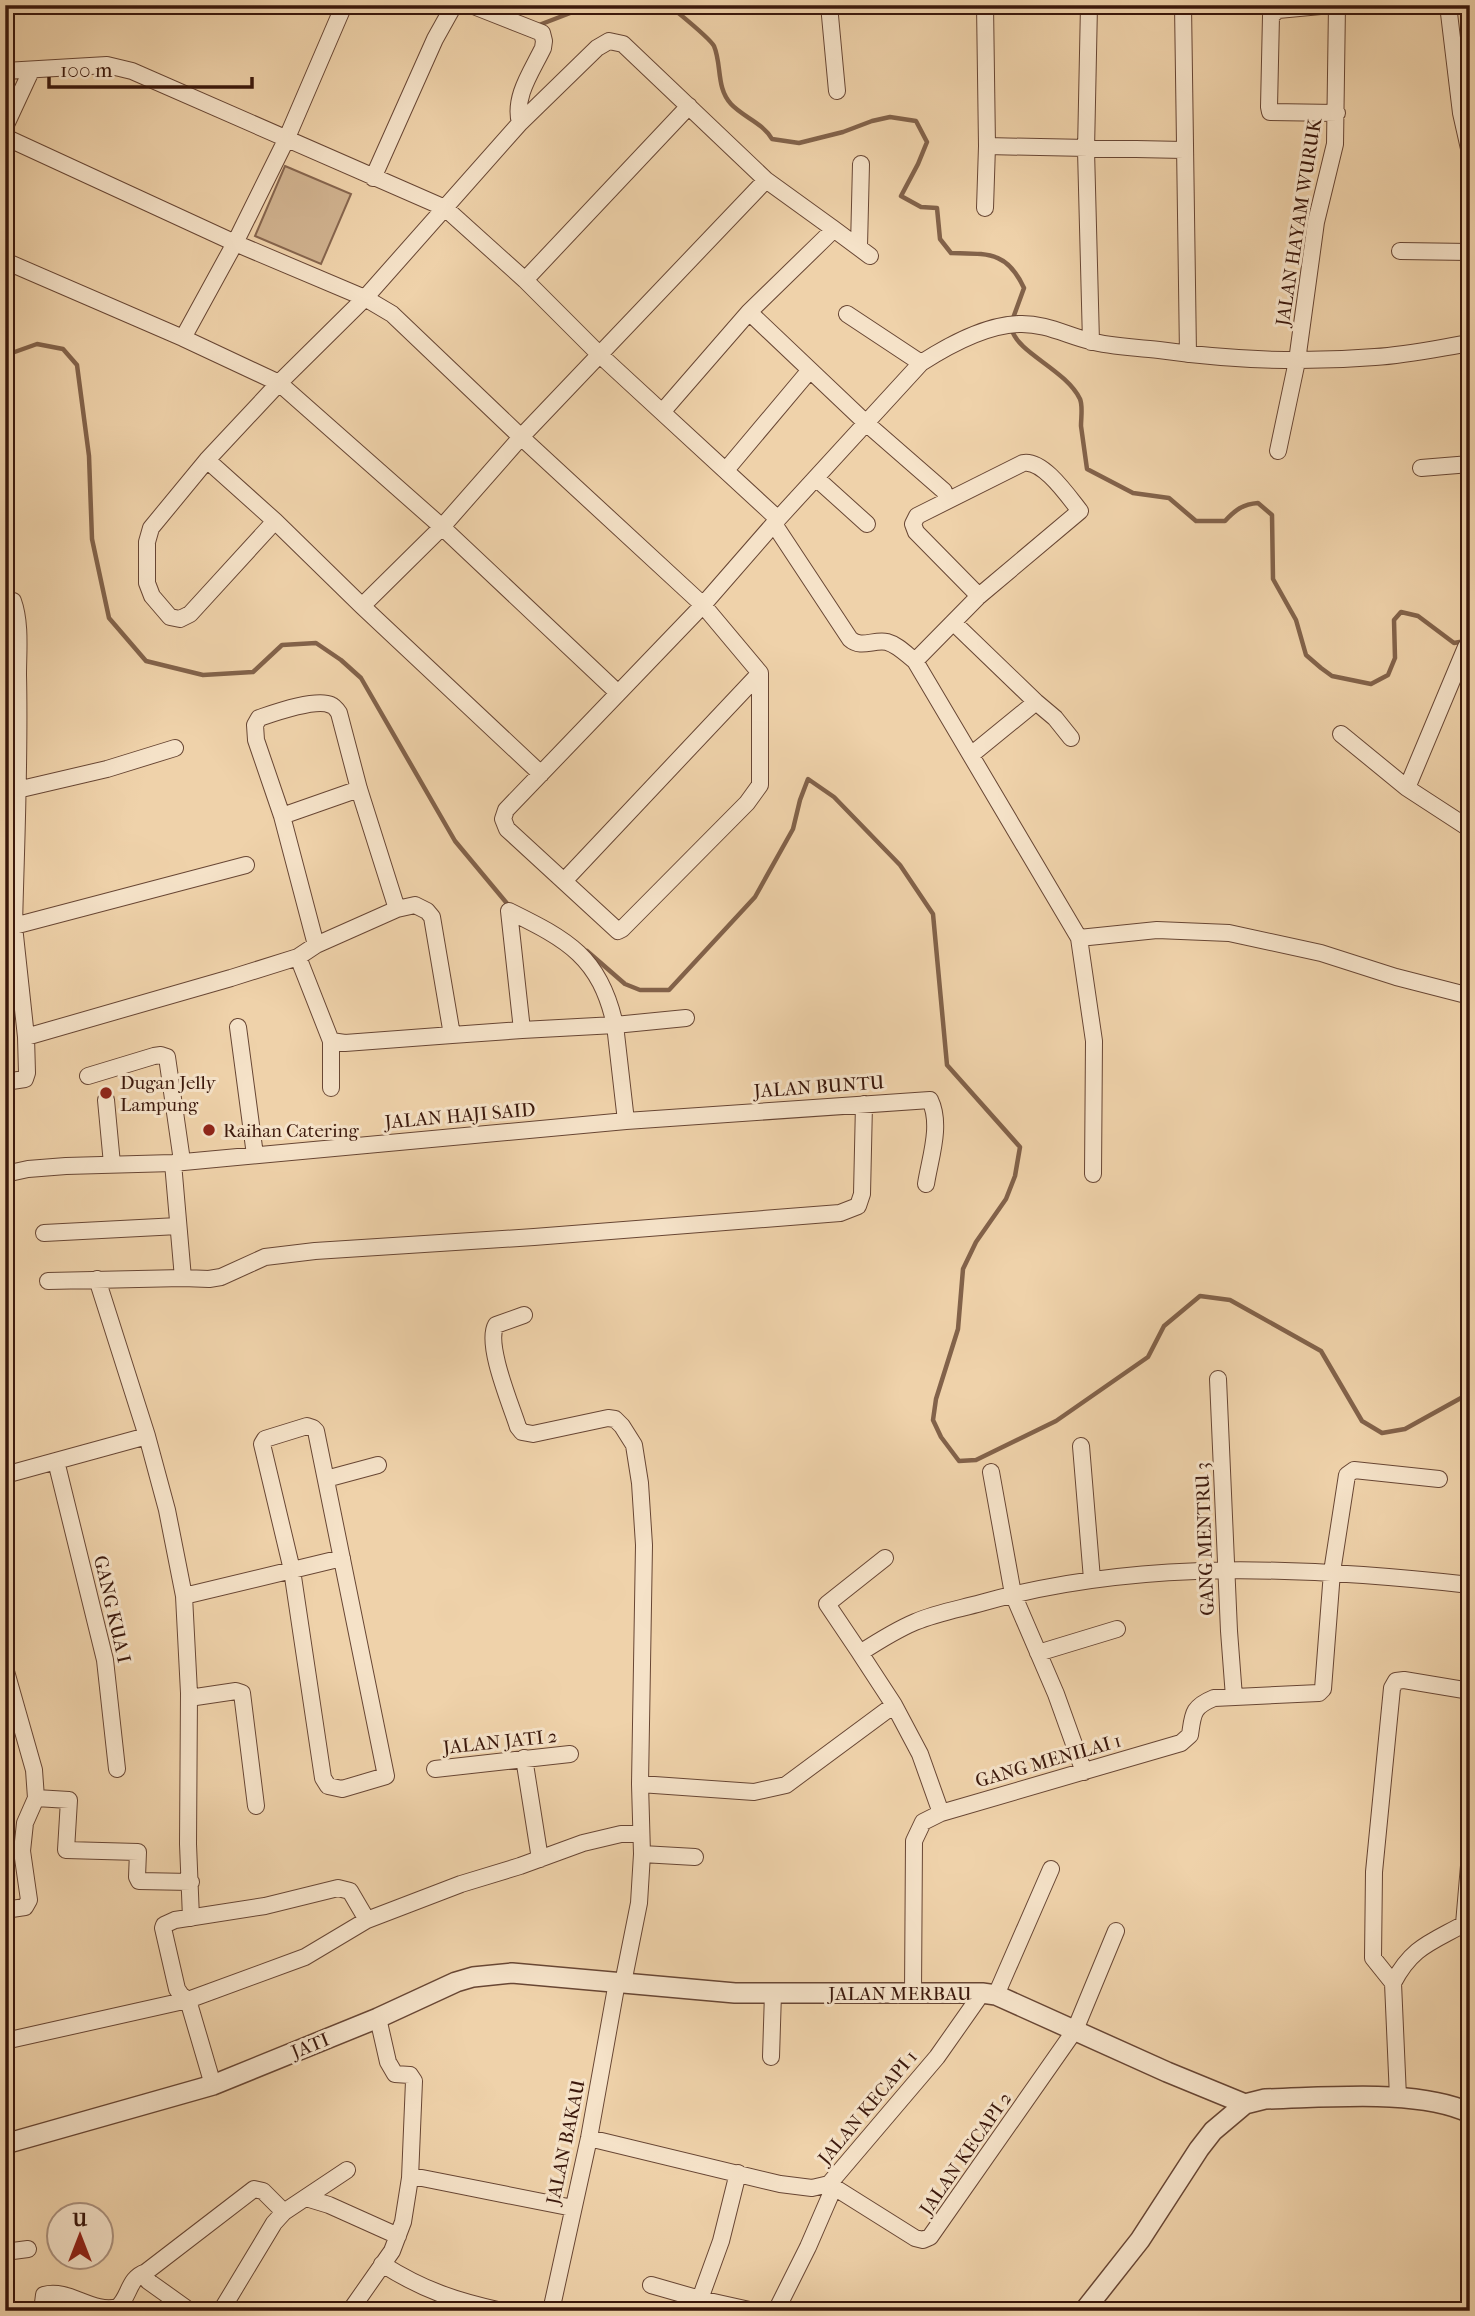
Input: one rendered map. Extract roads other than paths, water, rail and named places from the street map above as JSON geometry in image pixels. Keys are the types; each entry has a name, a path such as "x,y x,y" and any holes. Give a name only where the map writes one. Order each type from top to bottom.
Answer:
{"street":[{"path":"183,338 235,243 286,140 344,5"},
{"path":"373,177 435,39 454,5"},
{"path":"471,5 542,33 543,48 520,99 517,112 520,123"},
{"path":"829,5 837,92"},
{"path":"985,5 985,208"},
{"path":"1089,5 1086,150 1091,342"},
{"path":"1183,5 1188,354"},
{"path":"1331,5 1278,10 1271,16 1269,107 1270,112 1337,113"},
{"name":"JALAN HAYAM WURUK","path":"1278,451 1297,361 1316,222 1332,162 1337,113 1337,5"},
{"path":"1448,5 1470,153"},
{"path":"275,521 190,614 180,619 170,617 152,596 146,583 151,528 207,460 279,383 365,299 520,123 597,48 609,41 623,44 766,180 864,251 861,164"},
{"path":"5,71 107,65 132,71 444,208 525,280 600,355 726,470 776,521 854,643 885,642 896,645 915,661 1079,938 1094,1041 1093,1174"},
{"path":"5,127 31,71"},
{"path":"525,280 689,106"},
{"path":"5,137 235,243 365,299 392,314 521,438 703,605 760,673 760,785 747,803 621,930 616,930 507,829 503,819 506,810 703,605 921,363 944,348 1012,324 1038,324 1091,342 1188,354 1297,361 1378,357 1470,343"},
{"path":"987,146 1184,150"},
{"path":"362,606 442,527 521,438 766,180"},
{"path":"663,411 749,312 830,233 831,227"},
{"path":"1401,251 1470,252"},
{"path":"5,261 279,383 442,527 618,692"},
{"path":"749,312 866,423 944,491"},
{"path":"847,314 921,363"},
{"path":"726,470 810,370"},
{"path":"207,460 275,521 541,774"},
{"path":"915,661 979,596 1080,511 1044,469 1034,463 1023,463 917,516 914,521 916,532 979,596"},
{"path":"1421,468 1470,464"},
{"path":"816,478 867,524"},
{"path":"5,599 13,601 16,609 11,653 12,732 17,790 14,926 26,1037 27,1073 25,1079 5,1082"},
{"path":"954,623 1055,718 1071,738"},
{"path":"1407,788 1466,648"},
{"path":"564,881 760,673"},
{"path":"971,755 1036,702"},
{"path":"316,946 282,816 256,740 255,725 259,718 321,704 334,706 339,713 359,789 397,909"},
{"path":"1341,734 1407,788 1470,829"},
{"path":"17,790 107,769 175,748"},
{"path":"282,816 359,789"},
{"path":"14,926 246,865"},
{"path":"26,1037 298,957 397,909 415,905 432,917 452,1035"},
{"path":"522,1030 509,911 572,946 600,980 610,1001 615,1025 626,1121"},
{"path":"1079,938 1157,930 1229,933 1321,953 1470,996"},
{"path":"298,957 331,1041 331,1088"},
{"path":"331,1041 345,1043 686,1018"},
{"path":"238,1027 255,1155"},
{"path":"88,1076 154,1056 167,1057 177,1162 178,1226 183,1278"},
{"path":"106,1100 113,1164"},
{"name":"JALAN BUNTU","path":"626,1121 930,1100 934,1108 935,1132 926,1184"},
{"path":"48,1281 209,1279 222,1277 265,1257 315,1251 840,1213 858,1206 862,1194 864,1104"},
{"name":"JALAN HAJI SAID","path":"5,1174 28,1169 177,1162 626,1121"},
{"path":"44,1233 178,1226"},
{"path":"97,1279 148,1436 167,1510 184,1596 189,1698 188,1844 191,1918"},
{"name":"JALAN BAKAU","path":"524,1315 496,1325 493,1334 494,1349 518,1427 522,1432 533,1434 608,1418 615,1419 622,1426 634,1445 640,1483 644,1567 640,1784 642,1854 639,1903 551,2311"},
{"name":"GANG MENTRU 3","path":"1219,1379 1234,1697"},
{"path":"307,1426 316,1431 326,1479 386,1776 342,1789 328,1786 323,1778 292,1570 262,1446 265,1439 307,1426"},
{"path":"5,1475 148,1436"},
{"path":"1081,1446 1092,1578"},
{"name":"GANG KUA I","path":"56,1461 105,1660 117,1769"},
{"path":"326,1479 378,1465"},
{"path":"1332,1572 1344,1488 1349,1472 1354,1470 1439,1479"},
{"path":"991,1472 1013,1594 1056,1694 1084,1772"},
{"path":"184,1596 342,1558"},
{"path":"885,1558 827,1603 894,1705 920,1754 942,1813"},
{"path":"860,1653 914,1622 1013,1594 1092,1578 1226,1571 1332,1572 1470,1586"},
{"name":"GANG MENILAI 1","path":"914,1993 914,1841 923,1822 942,1813 1181,1743 1190,1735 1193,1713 1200,1704 1214,1698 1319,1692 1323,1689 1324,1682 1332,1572"},
{"path":"1038,1653 1117,1629"},
{"path":"5,1668 34,1770 36,1798 25,1823 22,1851 29,1900 25,1906 5,1909"},
{"path":"1393,1983 1373,1958 1374,1872 1392,1688 1396,1681 1404,1680 1470,1691"},
{"path":"189,1698 236,1691 242,1693 257,1806"},
{"path":"640,1784 754,1792 786,1785 894,1705"},
{"name":"JALAN JATI 2","path":"435,1769 570,1754"},
{"path":"524,1758 540,1859"},
{"path":"36,1798 69,1800 66,1850 138,1852 139,1881 191,1882"},
{"path":"5,2041 188,2000 306,1956 367,1920 461,1884 604,1837 640,1834"},
{"path":"642,1854 695,1857"},
{"path":"1398,2097 1393,1983 1413,1952 1467,1923 1470,1854"},
{"name":"JALAN KECAPI 1","path":"589,2138 780,2184 812,2188 832,2186 989,1994 1051,1869"},
{"path":"213,2085 188,2000 177,1989 163,1928 170,1922 265,1906 343,1888 350,1891 367,1920"},
{"path":"1075,2030 1116,1931"},
{"name":"JATI","path":"5,2144 213,2085 378,2018 456,1982 512,1973 620,1982"},
{"name":"JALAN MERBAU","path":"620,1982 735,1993 989,1994 1245,2104"},
{"path":"771,2057 773,1993"},
{"path":"350,2311 392,2251 398,2236 409,2182 414,2081 410,2076 395,2074 388,2062 378,2018"},
{"name":"JALAN KECAPI 2","path":"832,2186 915,2238 923,2240 930,2237 1075,2030"},
{"path":"1084,2311 1140,2240 1213,2131 1245,2104 1265,2099 1398,2097 1430,2101 1470,2113"},
{"path":"221,2311 274,2222 284,2212 346,2170"},
{"path":"700,2299 721,2241 738,2174"},
{"path":"409,2182 422,2178 573,2208"},
{"path":"776,2311 808,2247 832,2186"},
{"path":"42,2311 44,2295 54,2292 100,2308 118,2307 123,2302 125,2292 139,2274 146,2272 254,2189 263,2191 284,2212"},
{"path":"306,2198 329,2205 398,2236"},
{"path":"5,2252 27,2249"},
{"path":"382,2264 440,2295 502,2311"},
{"path":"146,2272 148,2281 190,2311"},
{"path":"651,2285 749,2310"}],"waterway":[{"path":"539,25 578,10 580,5"},
{"path":"669,5 714,46 726,98 772,139 799,143 890,117 916,121 927,142 901,196 921,207 937,208 940,239 951,253 995,257 1011,267 1024,288 1012,321"},
{"path":"1012,330 1023,346 1064,379 1080,399 1087,469 1133,493 1169,498 1196,521 1225,521 1240,508 1258,503 1272,515 1273,579 1296,620 1306,655 1332,676 1371,684 1388,675 1395,658 1394,620 1401,612 1418,616 1454,643 1465,641"},
{"path":"5,360 9,354 37,344 63,349 77,365 89,456 92,539 109,618 146,661 203,675 253,672 282,645 316,643 361,678 455,841 510,907"},
{"path":"587,951 625,984 640,990 669,990 755,897 793,829 808,779 834,797 900,865 933,914 947,1065 1020,1147 1015,1176 1006,1199 976,1242 963,1269 958,1329 936,1399 933,1420 941,1437 959,1461 976,1460 1056,1421 1148,1357 1164,1326 1200,1296 1230,1300 1321,1351 1362,1421 1382,1433 1405,1429 1470,1393"}],"place":[{"name":"Dugan Jelly Lampung","path":"106,1093"},
{"name":"Raihan Catering","path":"209,1130"}]}
